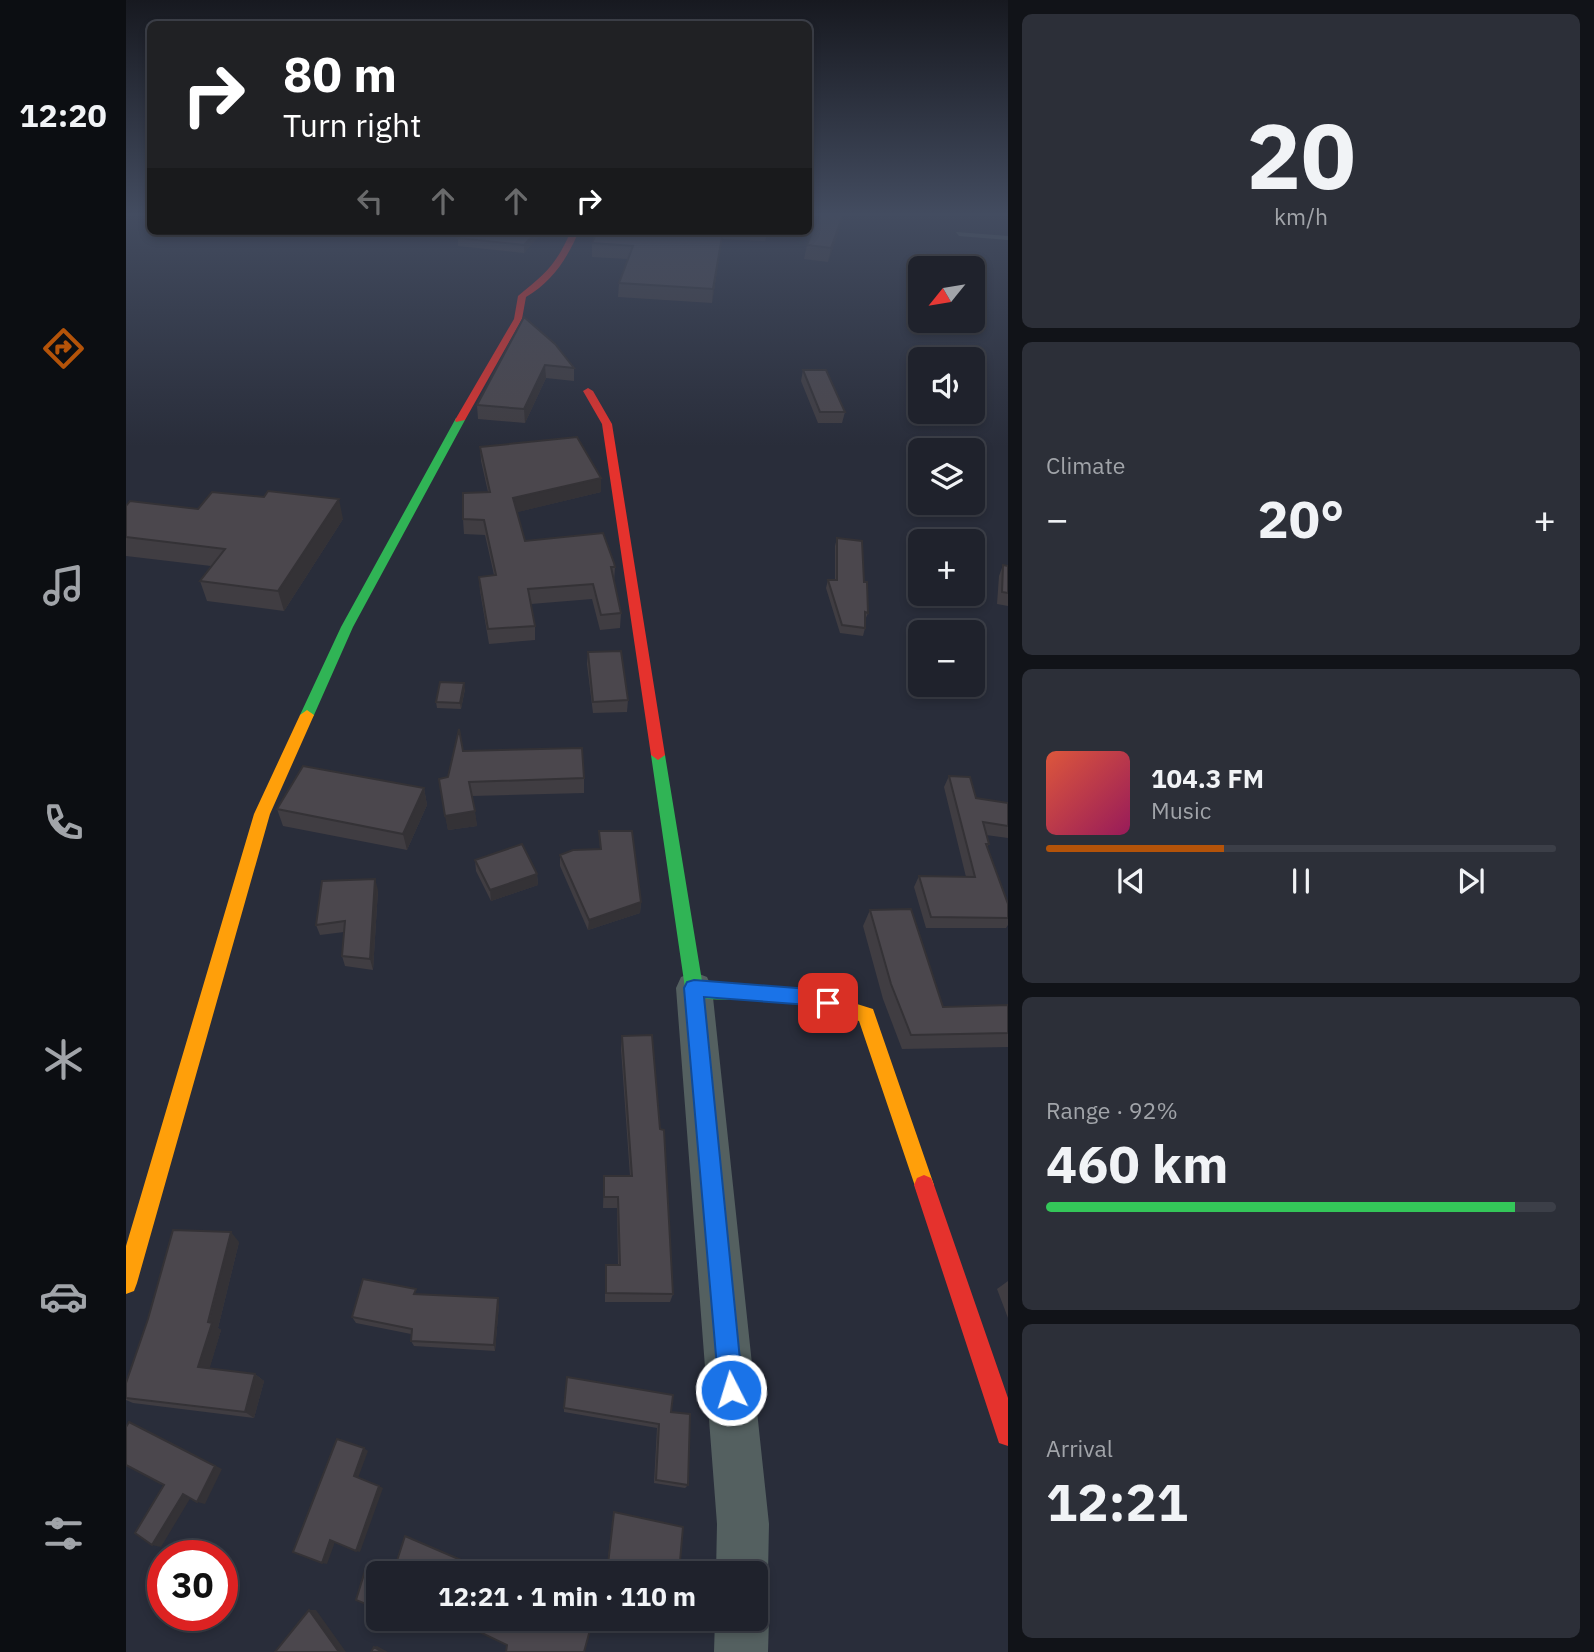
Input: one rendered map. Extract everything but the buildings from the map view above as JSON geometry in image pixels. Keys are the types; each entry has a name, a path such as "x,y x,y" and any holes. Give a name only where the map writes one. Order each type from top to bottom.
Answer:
{"street":[{"path":"126,1283 262,814 347,627 518,319 522,296 533,292"},
{"path":"588,391 607,424 694,988 743,1524 742,1561"},
{"path":"694,988 809,997 866,1015 1008,1434"},
{"path":"741,1652 742,1631"}],"traffic: fast":[{"path":"307,715 347,627 460,420"},
{"path":"658,755 694,988 733,991"}],"traffic: slow":[{"path":"126,1283 262,814 307,715"},
{"path":"733,991 809,997 866,1015 924,1185"}],"traffic: jam":[{"path":"460,420 518,319 522,296 529,292"},
{"path":"588,391 607,424 658,755"},
{"path":"924,1185 1008,1434"}],"route":[{"path":"731,1390 694,988 809,997 828,1003"}]}
